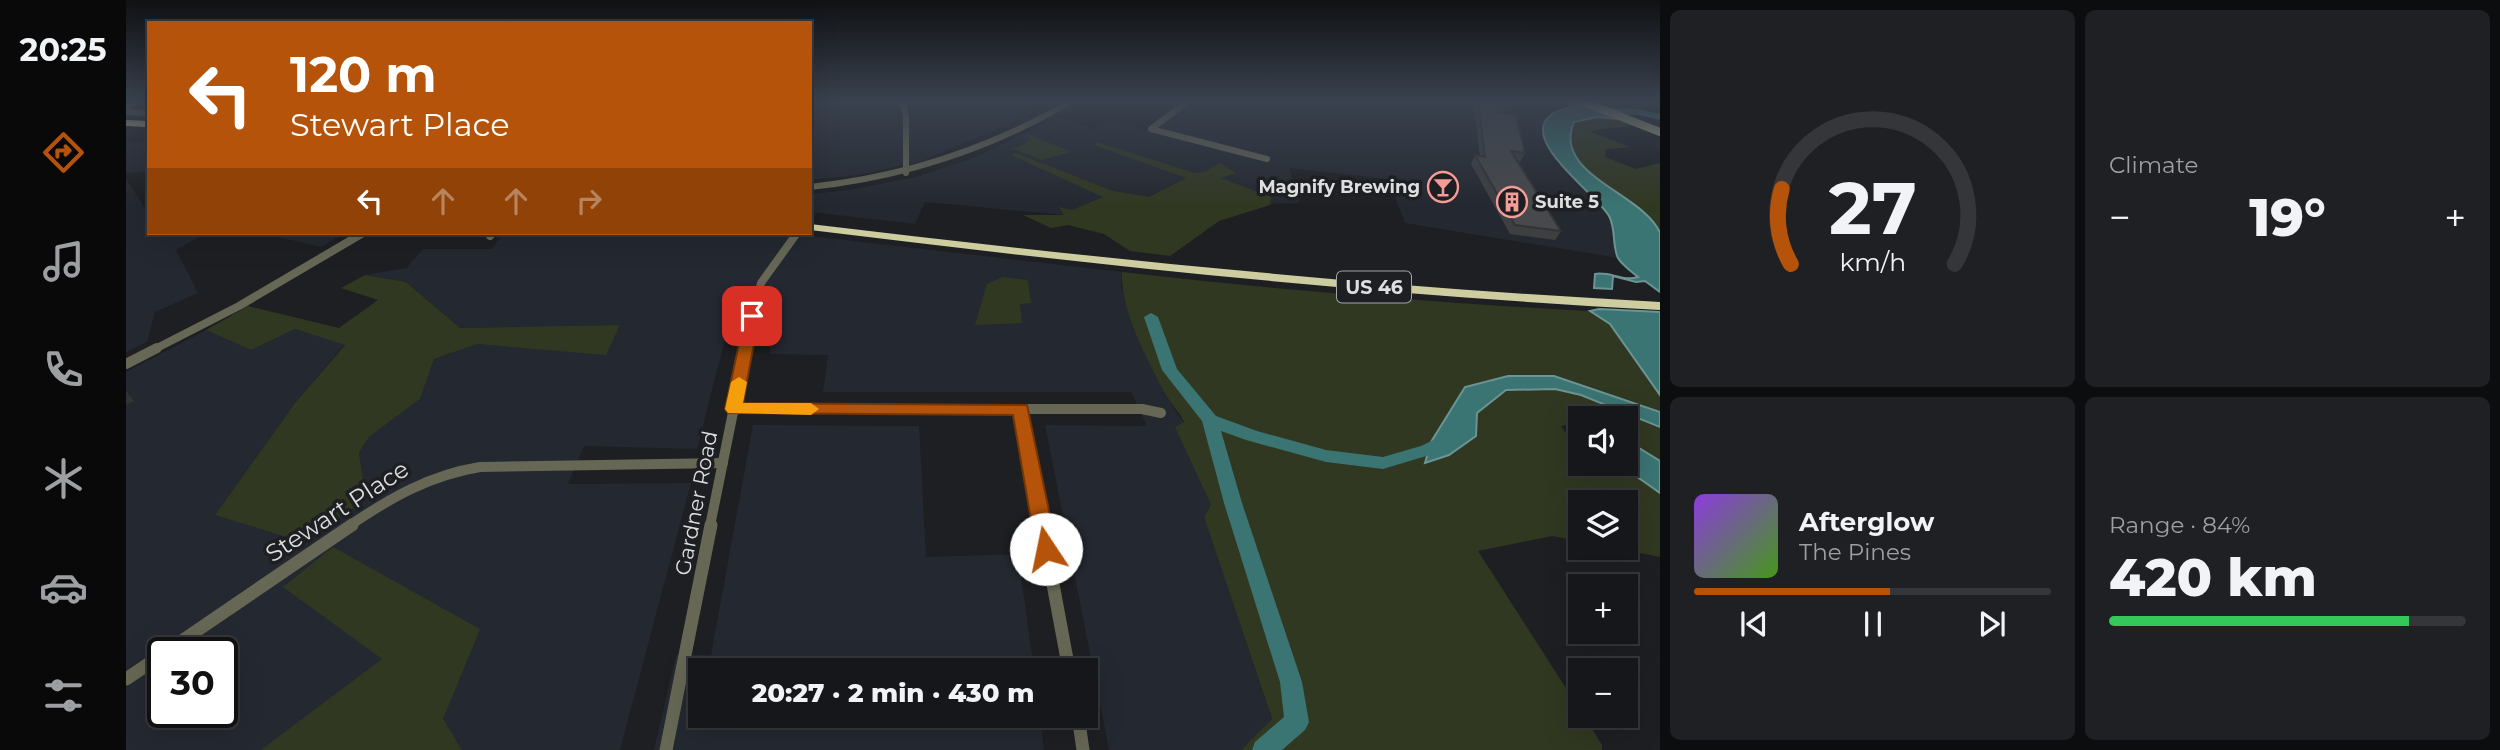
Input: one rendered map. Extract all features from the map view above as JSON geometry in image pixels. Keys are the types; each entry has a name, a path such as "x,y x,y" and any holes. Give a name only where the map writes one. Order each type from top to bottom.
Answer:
{"highway":[{"name":"US 46","path":"812,220 1230,268 1660,306"},
{"name":"US 46","path":"812,227 1243,276 1597,299 1660,298"}],"street":[{"path":"906,136 906,173"},
{"path":"812,187 849,184 906,173 961,154 999,136"},
{"path":"1179,136 1267,159"},
{"path":"126,364 239,306 360,235"},
{"name":"Gardner Road","path":"666,750 761,283 796,235"},
{"path":"734,409 1142,409 1161,413"},
{"path":"1021,409 1067,658"},
{"name":"Stewart Place","path":"187,637 379,506 443,473 467,467 496,465 723,463"},
{"name":"Stewart Place","path":"126,679 147,665"},
{"path":"1079,728 1083,750"}],"shaded area":[{"path":"812,136 980,136 922,161 859,175 812,180"},
{"path":"1019,136 1550,136 1558,164 1610,216 1618,258 1405,223 1388,179 1289,168 1300,203 1270,204 1192,175 1147,198 1065,215 925,202 915,224 812,212 812,194 849,190 916,177 971,159"},
{"path":"126,142 147,144 147,172 126,173"},
{"path":"126,179 147,211 147,235 202,235 176,250 198,293 155,312 147,342 126,352"},
{"path":"270,235 342,235 321,247"},
{"path":"502,235 802,235 1122,272 1121,286 1167,398 1184,423 1176,427 1211,505 1204,517 1272,720 1241,750 1109,750 1098,694 1098,658 1091,658 1045,425 1147,426 1131,392 823,392 828,355 770,354 772,290 739,285 697,449 584,446 568,484 691,483 620,750 126,750 126,372 206,330 251,350 295,329 345,344 295,403 215,515 366,499 359,453 369,437 420,399 434,359 477,344 606,354 620,325 460,328 406,282 365,275 406,268 423,249 491,249"},
{"path":"753,425 919,426 926,557 1018,554 1032,658 688,658 688,728 1041,728 1044,750 654,750 676,655 711,655"}],"green space":[{"path":"1028,136 1072,152 1041,160 1011,148 1030,140"},
{"path":"1602,136 1630,147 1606,149 1605,157 1636,169 1660,163 1660,233 1647,215 1582,164 1573,152 1570,138"},
{"path":"1097,142 1195,173 1204,172 1220,163 1236,173 1221,178 1271,197 1270,205 1219,221 1170,256 1130,251 1104,234 1068,225 1051,228 1023,215 1064,215 1059,207 1072,210 1103,197 1011,155 1016,153 1113,191 1149,197 1186,178 1094,145"},
{"path":"1122,272 1356,295 1590,311 1610,324 1660,395 1660,412 1554,376 1508,376 1477,413 1506,390 1555,389 1581,395 1608,406 1568,406 1568,424 1561,426 1568,435 1568,476 1636,476 1660,493 1660,557 1638,553 1638,490 1568,490 1568,539 1552,536 1478,551 1568,691 1568,728 1591,728 1602,745 1602,750 1241,750 1272,719 1204,517 1211,505 1175,427 1184,422 1166,395 1136,335 1123,287"},
{"path":"365,275 406,282 460,328 620,325 606,355 477,344 434,359 420,399 369,437 359,453 366,499 303,542 215,515 295,403 345,345 295,329 251,350 206,330 248,306 339,328 378,300 341,288"},
{"path":"1003,277 1028,280 1031,303 1020,304 1022,323 975,325 987,284"},
{"path":"1638,418 1660,427 1660,461 1638,447"},
{"path":"333,547 480,629 443,719 462,750 261,750 382,659 283,587"}],"water":[{"path":"1545,136 1571,136 1576,156 1587,170 1651,219 1660,233 1660,292 1645,281 1636,282 1613,276 1612,289 1594,288 1595,274 1638,277 1618,258 1609,216 1556,158"},
{"path":"1599,309 1660,312 1660,395 1610,324 1590,311"},
{"path":"1508,376 1554,376 1660,412 1660,427 1638,418 1638,406 1608,406 1581,395 1555,389 1506,390 1477,413 1476,436 1449,455 1425,463 1431,442 1465,387"},
{"path":"1638,447 1660,461 1660,493 1636,476"}],"building":[{"path":"1482,136 1521,136 1525,153 1511,151 1561,231 1515,225 1475,155 1485,157"}],"waterway":[{"path":"1151,317 1170,370 1210,420"},
{"path":"1210,420 1252,436 1326,456 1383,463 1427,450 1446,440"},
{"path":"1210,420 1233,503 1291,682 1297,722 1264,750"}],"slow traffic":[{"path":"739,382 734,409 811,409"}],"place":[{"name":"Magnify Brewing","path":"1443,187"},
{"name":"Suite 5","path":"1512,202"}],"route":[{"path":"752,316 734,409 1021,409 1046,549"}]}
